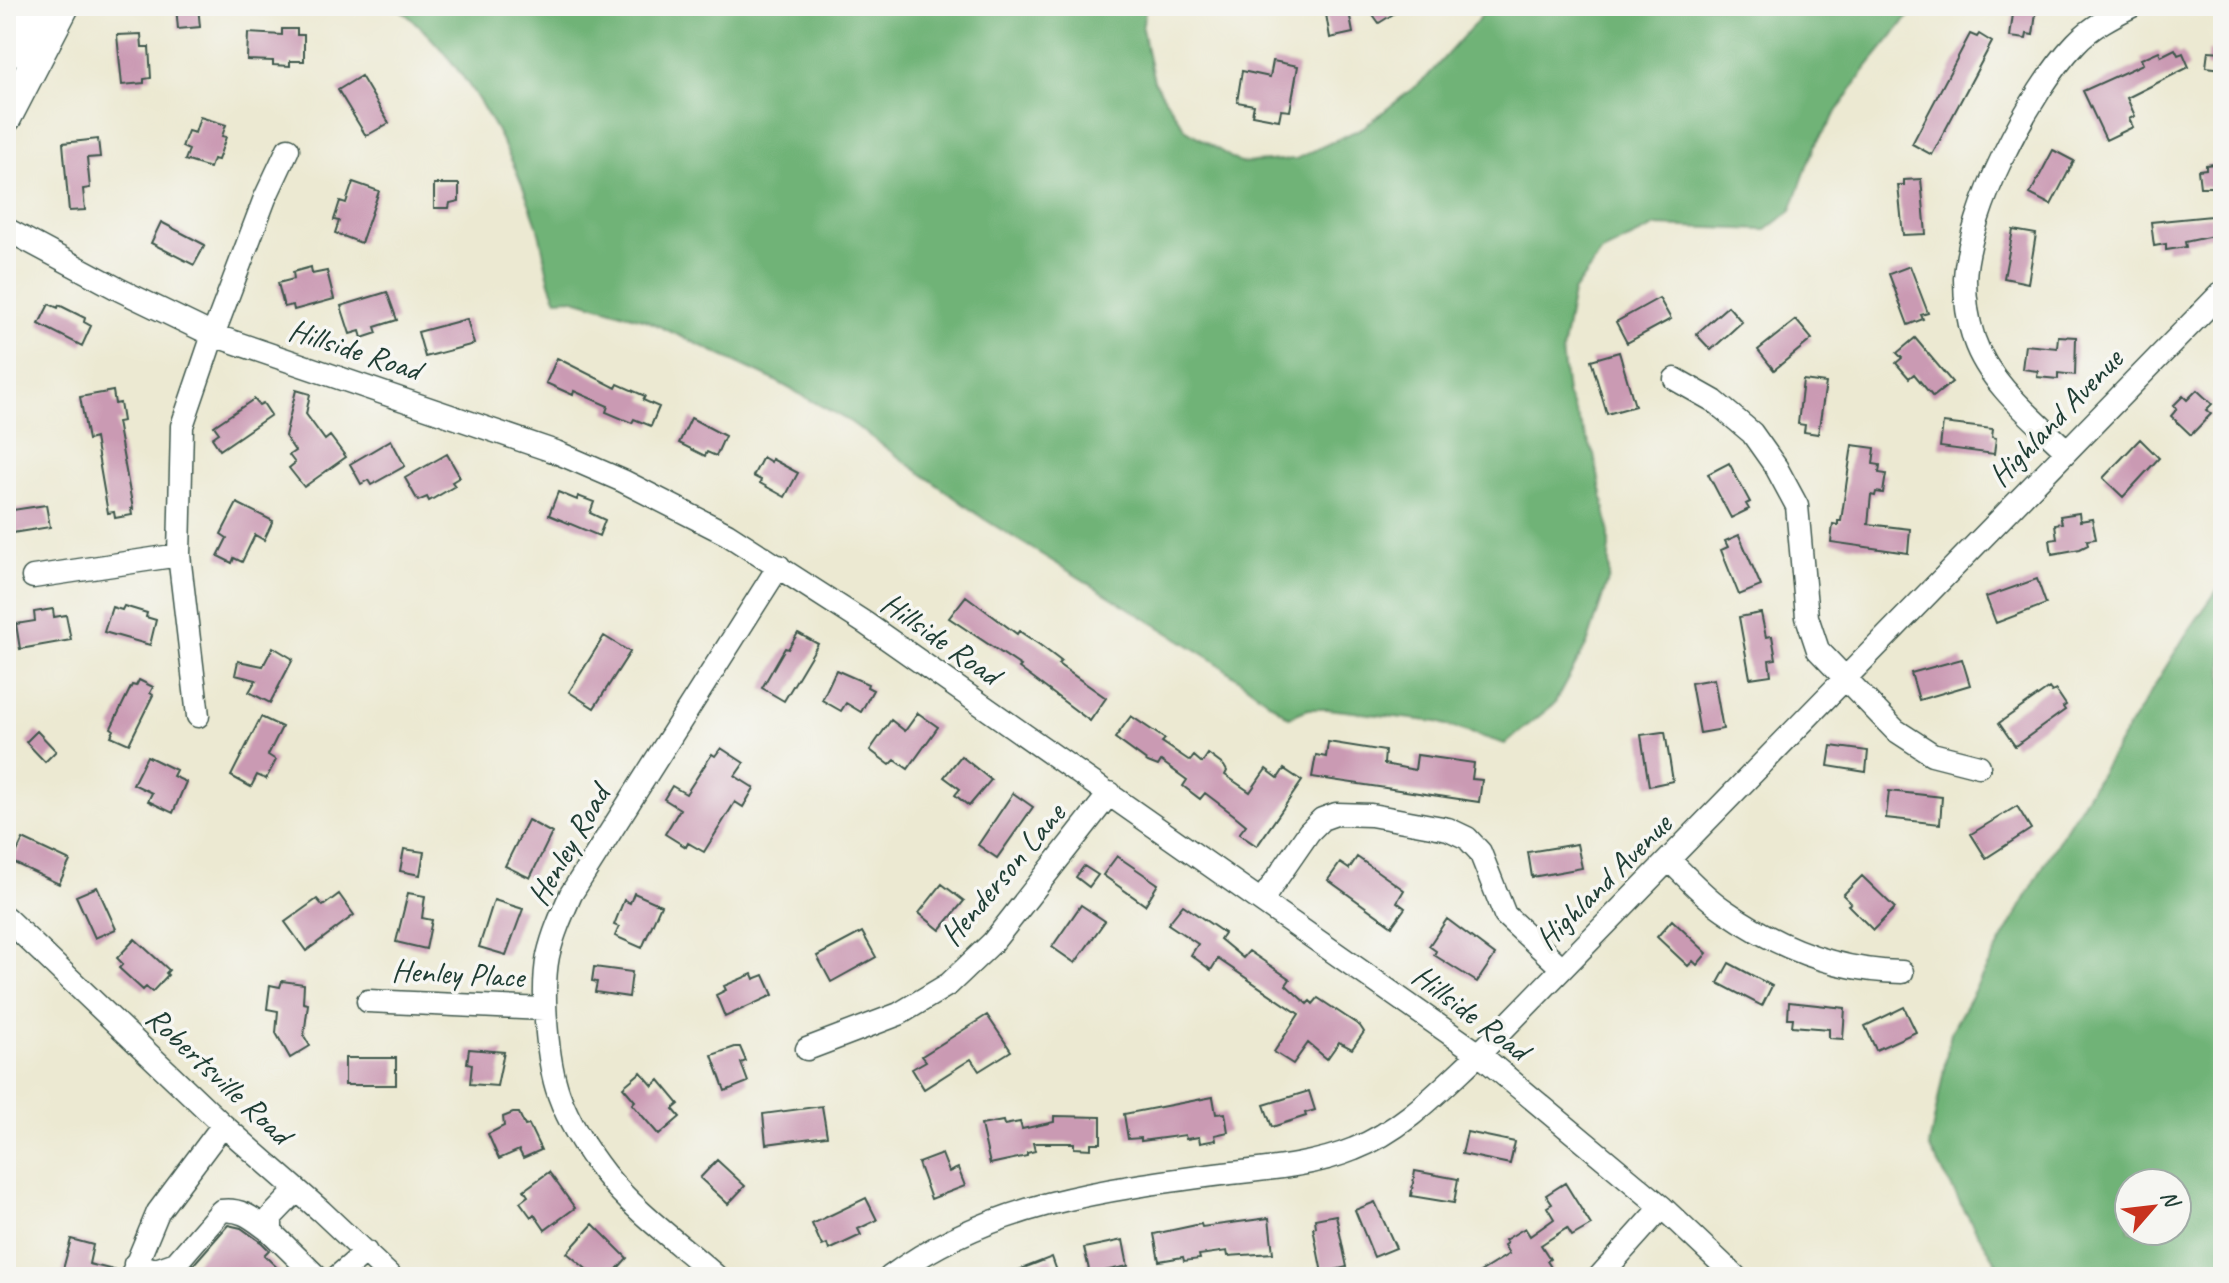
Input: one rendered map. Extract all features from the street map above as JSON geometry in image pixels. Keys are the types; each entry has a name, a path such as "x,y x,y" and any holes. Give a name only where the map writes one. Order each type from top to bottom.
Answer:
{"highway":[{"path":"6,54 31,6"},
{"path":"6,118 64,6"}],"street":[{"path":"2067,451 1990,370 1975,343 1969,320 1965,278 1975,230 1999,165 2033,102 2053,70 2078,41 2132,6"},
{"path":"198,716 179,555 182,426 265,198 288,149"},
{"name":"Hillside Road","path":"6,229 213,335 556,452 690,514 779,566 1110,793 1479,1054 1662,1207 1736,1277"},
{"name":"Highland Avenue","path":"890,1277 976,1227 1041,1204 1098,1192 1323,1160 1354,1149 1411,1116 1479,1054 2223,291"},
{"path":"1675,379 1714,401 1752,433 1776,467 1797,506 1807,617 1818,650 1895,730 1932,754 1979,766"},
{"path":"33,577 179,555"},
{"name":"Henley Road","path":"717,1277 626,1197 591,1156 558,1094 544,1009 548,959 556,926 571,894 779,566"},
{"name":"Henderson Lane","path":"807,1049 899,1014 949,984 993,942 1110,793"},
{"path":"1262,900 1309,832 1322,819 1336,814 1371,815 1448,829 1467,838 1480,852 1505,915 1562,968"},
{"path":"1669,860 1722,909 1782,945 1826,962 1870,971 1902,972"},
{"name":"Robertsville Road","path":"6,918 223,1125 391,1277"},
{"name":"Henley Place","path":"368,1001 544,1009"},
{"path":"223,1125 158,1212 133,1270 156,1270 176,1263 221,1211 234,1209 271,1232 317,1277"},
{"path":"271,1232 271,1217 297,1190"},
{"path":"1599,1277 1662,1207"},
{"path":"337,1277 366,1252"}],"green space":[{"path":"396,6 1146,6 1142,29 1154,81 1185,129 1240,163 1296,159 1364,127 1426,78 1487,6 1917,6 1864,71 1814,147 1791,211 1766,230 1656,226 1602,252 1573,292 1562,351 1567,394 1594,454 1609,530 1609,577 1588,642 1554,704 1505,744 1437,722 1328,709 1308,709 1289,717 1213,660 984,519 849,421 774,380 646,320 571,298 557,299 536,222 498,133 442,50"},
{"path":"2223,582 2223,1277 2006,1277 1929,1147 1951,1032 2048,858 2185,636"}],"building":[{"path":"176,6 198,6 200,27 178,29"},
{"path":"1348,6 1353,33 1330,38 1325,8"},
{"path":"1367,6 1406,6 1379,23"},
{"path":"2014,6 2037,6 2033,35 2027,34 2026,39 2010,37"},
{"path":"282,29 297,29 297,35 304,35 304,61 290,61 290,66 273,65 273,61 247,60 248,33 282,35"},
{"path":"141,34 142,47 149,47 151,78 144,79 144,83 122,85 117,35"},
{"path":"1970,34 1977,37 1979,34 1992,42 1932,155 1912,144"},
{"path":"2175,49 2178,55 2183,53 2189,67 2127,98 2135,116 2129,119 2133,127 2106,140 2083,91 2143,64 2141,59 2159,51 2161,56"},
{"path":"2208,51 2223,52 2223,69 2206,67"},
{"path":"1273,61 1298,66 1290,111 1281,110 1279,120 1252,115 1254,105 1237,102 1242,71 1270,77"},
{"path":"361,76 389,123 366,136 338,90"},
{"path":"200,117 226,125 222,136 226,137 218,160 213,159 210,168 185,160 189,150 182,147 188,131 195,133"},
{"path":"98,139 100,157 87,158 90,188 83,189 85,210 69,211 63,143"},
{"path":"2053,150 2074,161 2051,205 2030,194"},
{"path":"2223,163 2223,187 2200,187 2198,170 2206,169 2206,165"},
{"path":"1921,179 1926,234 1903,235 1898,185 1904,185 1904,180"},
{"path":"353,182 379,191 361,243 335,233 339,221 334,220 340,201 346,203"},
{"path":"434,184 459,184 459,201 450,203 449,208 434,208"},
{"path":"2211,216 2213,236 2185,242 2186,247 2166,250 2166,244 2154,246 2151,222"},
{"path":"161,222 205,245 194,265 151,243"},
{"path":"2013,230 2036,234 2028,283 2004,278"},
{"path":"1910,266 1928,313 1921,315 1923,319 1908,325 1889,274"},
{"path":"311,267 312,274 327,271 334,299 294,310 293,305 284,307 278,283 294,279 293,272"},
{"path":"387,292 397,320 375,327 377,333 362,338 360,331 350,334 341,306"},
{"path":"1659,298 1671,319 1627,343 1616,322"},
{"path":"49,304 58,308 59,305 85,318 84,322 91,326 82,346 39,324"},
{"path":"1728,306 1742,322 1711,350 1696,334"},
{"path":"467,319 474,344 425,357 418,332"},
{"path":"1796,320 1812,339 1774,370 1758,350"},
{"path":"2058,336 2076,337 2075,375 2058,373 2058,379 2037,377 2038,371 2022,369 2025,345 2057,348"},
{"path":"1915,338 1952,382 1933,397 1914,374 1909,378 1896,363 1902,358 1897,353"},
{"path":"1619,352 1635,406 1607,414 1591,360"},
{"path":"557,358 616,388 618,384 645,396 643,400 659,407 651,426 634,419 632,423 606,412 608,406 546,383"},
{"path":"1803,380 1826,383 1818,434 1804,432 1805,425 1798,424"},
{"path":"296,390 310,394 306,414 325,440 330,436 346,457 304,487 289,468 295,463 289,455 295,451 285,436"},
{"path":"2197,390 2212,404 2206,410 2211,414 2191,435 2171,416 2177,409 2173,406 2183,396 2187,400"},
{"path":"113,391 115,404 120,403 123,421 117,422 133,509 132,515 115,518 114,512 108,513 95,438 88,440 80,397"},
{"path":"254,399 259,405 263,403 271,415 220,450 212,438 219,433 214,426"},
{"path":"691,418 725,436 716,456 707,452 705,456 679,443"},
{"path":"1943,423 1993,429 1992,437 1996,438 1994,454 1940,447"},
{"path":"2140,439 2159,458 2123,497 2103,478"},
{"path":"391,440 405,466 371,485 368,480 361,484 350,464"},
{"path":"1852,445 1875,448 1873,464 1880,465 1879,473 1886,474 1883,493 1871,495 1868,524 1910,529 1908,553 1831,542 1833,524 1838,525 1841,521"},
{"path":"447,454 460,477 452,482 455,486 429,501 427,497 418,501 405,478"},
{"path":"763,457 798,473 785,497 753,476"},
{"path":"1729,463 1750,502 1746,504 1749,509 1731,518 1708,474"},
{"path":"558,492 577,500 578,496 594,502 590,513 605,520 599,536 549,515"},
{"path":"237,503 273,521 264,540 255,535 242,562 234,558 232,563 218,556 227,538 221,534"},
{"path":"46,505 50,527 6,534 6,511"},
{"path":"2079,513 2080,521 2092,519 2096,539 2087,540 2088,545 2080,549 2052,554 2050,540 2057,539 2055,524 2062,523 2060,516"},
{"path":"1739,535 1761,586 1739,595 1721,550 1728,547 1725,541"},
{"path":"2037,579 2046,604 1996,623 1986,597"},
{"path":"966,596 1017,634 1019,631 1040,645 1061,661 1058,664 1106,698 1090,721 1019,668 1021,666 949,618"},
{"path":"124,606 147,613 146,617 156,620 150,645 104,632 112,607 122,610"},
{"path":"53,609 54,617 66,615 71,640 20,649 16,624 35,621 34,612"},
{"path":"1761,613 1766,637 1772,636 1776,659 1769,660 1771,675 1750,678 1739,617"},
{"path":"798,633 818,644 784,701 762,688 785,648 788,649"},
{"path":"604,636 630,652 594,708 569,692"},
{"path":"273,647 293,659 270,703 249,692 256,680 235,675 238,661 263,666"},
{"path":"1962,659 1970,685 1919,700 1911,673"},
{"path":"836,670 868,684 867,687 873,690 861,712 846,703 841,711 822,700"},
{"path":"1714,679 1723,729 1700,733 1691,683"},
{"path":"139,680 153,687 150,693 153,695 129,744 111,736 114,730 111,728 132,685 136,686"},
{"path":"2049,688 2052,692 2056,690 2066,705 2063,707 2065,710 2015,746 1999,723"},
{"path":"918,713 938,727 908,769 895,760 890,765 870,750 891,720 905,731"},
{"path":"1131,716 1190,761 1194,756 1202,763 1208,754 1224,766 1227,771 1225,775 1250,792 1266,769 1278,778 1284,769 1302,781 1257,846 1239,834 1246,825 1234,815 1205,793 1200,799 1183,786 1187,780 1161,761 1158,766 1148,762 1115,738"},
{"path":"261,717 282,727 268,755 276,760 266,779 257,775 251,787 231,776"},
{"path":"37,731 56,751 45,762 26,742"},
{"path":"1665,732 1673,781 1649,786 1641,735"},
{"path":"1328,742 1385,751 1384,764 1415,770 1417,755 1474,763 1472,779 1482,780 1479,802 1312,777 1316,755 1326,757"},
{"path":"1831,746 1868,751 1866,772 1828,766"},
{"path":"721,748 744,763 735,776 754,788 743,807 735,802 704,852 688,843 686,847 665,834 680,809 664,799 672,786 686,794 712,754 715,756"},
{"path":"147,756 176,770 173,776 186,782 173,813 148,801 152,793 133,784"},
{"path":"961,756 991,780 969,806 955,795 960,789 944,777"},
{"path":"1889,791 1942,797 1940,824 1886,818"},
{"path":"1013,793 1033,807 997,858 978,845"},
{"path":"2017,806 2031,829 1986,858 1971,834"},
{"path":"528,820 552,833 530,878 505,866"},
{"path":"23,839 70,861 59,884 12,862"},
{"path":"1577,844 1582,868 1532,877 1528,852"},
{"path":"404,849 424,852 420,875 400,871"},
{"path":"1117,856 1158,884 1145,905 1103,875"},
{"path":"1357,857 1404,890 1397,902 1405,908 1392,926 1328,880 1340,863 1349,869"},
{"path":"1084,866 1098,875 1089,887 1076,877"},
{"path":"1862,876 1895,908 1873,930 1848,905 1851,903 1843,895"},
{"path":"942,884 964,901 940,930 919,913"},
{"path":"97,887 116,929 95,938 76,896"},
{"path":"408,893 425,896 422,918 432,920 426,949 396,942"},
{"path":"634,893 661,905 642,948 615,936 619,927 614,925 624,900 630,903"},
{"path":"339,894 354,915 306,951 285,922 317,899 323,906"},
{"path":"494,900 523,909 506,955 479,947"},
{"path":"1081,905 1105,921 1075,963 1052,947"},
{"path":"1183,905 1224,933 1220,939 1243,958 1249,951 1290,979 1286,985 1307,1004 1310,1001 1313,1004 1318,998 1360,1026 1364,1032 1352,1049 1339,1042 1327,1059 1308,1043 1293,1064 1274,1052 1299,1014 1218,959 1211,970 1191,955 1198,944 1168,924"},
{"path":"1447,919 1495,955 1477,982 1434,955 1436,951 1429,946"},
{"path":"1672,920 1707,953 1697,965 1693,961 1688,966 1657,937"},
{"path":"862,932 876,957 831,982 817,956"},
{"path":"135,939 169,970 152,992 146,987 143,990 119,968 123,964 117,958"},
{"path":"1729,963 1772,986 1762,1006 1718,983"},
{"path":"594,967 632,972 629,997 595,992 597,982 592,981"},
{"path":"752,974 754,979 764,975 773,995 725,1017 716,995 726,990 724,986"},
{"path":"282,981 304,984 303,1003 308,1004 304,1036 310,1046 290,1058 276,1033 278,1011 267,1009 270,985 280,987"},
{"path":"1789,1002 1845,1008 1843,1039 1829,1038 1829,1029 1792,1026 1793,1018 1788,1018"},
{"path":"1904,1007 1916,1032 1876,1050 1865,1026"},
{"path":"987,1015 1011,1051 979,1071 971,1059 924,1089 912,1069 926,1061 922,1056"},
{"path":"740,1047 746,1061 741,1063 748,1082 725,1091 712,1055"},
{"path":"469,1049 504,1052 497,1086 470,1084 472,1064 467,1063"},
{"path":"345,1058 396,1058 396,1085 345,1085"},
{"path":"641,1072 653,1086 659,1080 679,1104 673,1109 680,1117 659,1135 632,1104 635,1101 623,1087"},
{"path":"1309,1091 1315,1110 1272,1127 1264,1105"},
{"path":"1213,1097 1216,1114 1225,1113 1228,1132 1215,1135 1216,1140 1200,1143 1199,1137 1186,1139 1185,1135 1141,1141 1141,1138 1128,1139 1124,1114"},
{"path":"822,1106 827,1136 766,1144 763,1114"},
{"path":"519,1113 525,1126 529,1125 541,1150 523,1158 519,1150 499,1159 488,1134 504,1126 503,1117"},
{"path":"1054,1116 1101,1117 1101,1143 1091,1143 1091,1149 1074,1148 1074,1143 1033,1143 1035,1151 1027,1153 1027,1156 990,1164 981,1125 1020,1122 1022,1129 1054,1122"},
{"path":"1467,1132 1515,1142 1510,1164 1462,1154"},
{"path":"942,1154 949,1172 958,1168 965,1186 931,1199 918,1163"},
{"path":"717,1160 745,1186 728,1204 700,1178"},
{"path":"1415,1171 1458,1179 1454,1203 1411,1196"},
{"path":"549,1172 575,1208 545,1230 534,1214 531,1217 520,1202 528,1196 524,1190"},
{"path":"1565,1183 1591,1225 1572,1236 1567,1228 1541,1245 1552,1269 1540,1277 1472,1277 1509,1254 1505,1240 1525,1228 1530,1236 1554,1219 1547,1207 1552,1204 1546,1195"},
{"path":"866,1198 877,1220 858,1229 861,1235 829,1250 827,1244 822,1246 812,1224"},
{"path":"1375,1202 1396,1248 1374,1257 1355,1210"},
{"path":"1336,1215 1347,1267 1322,1273 1313,1228 1316,1227 1315,1219"},
{"path":"1269,1218 1273,1253 1228,1256 1227,1251 1199,1255 1200,1259 1184,1261 1183,1257 1159,1261 1154,1234 1201,1224 1202,1227"},
{"path":"593,1224 627,1258 610,1277 596,1277 567,1253"},
{"path":"228,1225 241,1228 262,1243 269,1250 264,1255 287,1277 178,1277 187,1272"},
{"path":"71,1239 93,1245 89,1264 118,1271 117,1277 61,1277"},
{"path":"1123,1240 1128,1266 1090,1274 1084,1248"},
{"path":"1052,1257 1059,1277 1003,1276"}]}
